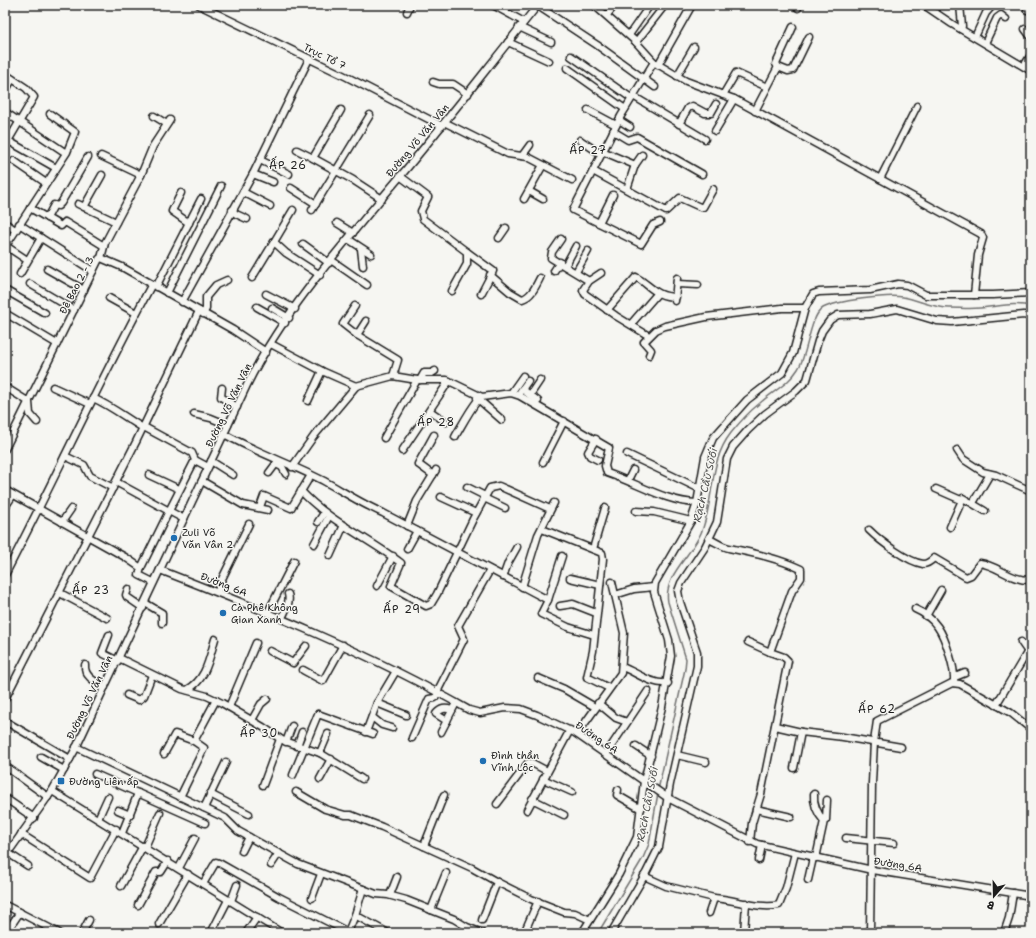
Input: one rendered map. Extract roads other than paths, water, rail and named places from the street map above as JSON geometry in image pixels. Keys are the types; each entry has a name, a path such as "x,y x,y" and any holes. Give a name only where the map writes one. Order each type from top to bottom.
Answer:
{"street":[{"name":"Trục Tổ 7","path":"199,5 444,125 508,154 528,157 572,180"},
{"path":"407,12 410,5"},
{"path":"493,5 524,22"},
{"path":"538,5 655,87"},
{"name":"Đường Võ Văn Vân","path":"6,855 48,797 70,759 144,606 153,582 237,407 271,344 330,261 444,125 538,5"},
{"path":"594,5 629,35 656,63 677,76 734,99 981,234 983,238 978,255 974,295"},
{"path":"606,15 615,5"},
{"path":"629,35 650,5"},
{"path":"636,42 665,5"},
{"path":"660,222 653,225 641,244 573,210 613,131 642,79 656,63 692,5"},
{"path":"924,5 1031,71"},
{"path":"960,5 961,29"},
{"path":"975,37 986,13 993,5"},
{"path":"985,43 997,18 1001,15 1006,19"},
{"path":"755,111 778,67 776,64 793,27"},
{"path":"519,28 551,42"},
{"path":"1025,29 1031,37"},
{"path":"778,67 788,71 793,70 809,37"},
{"path":"508,42 549,61"},
{"path":"677,76 694,47"},
{"path":"1024,66 1031,55"},
{"path":"571,56 632,97 704,139"},
{"path":"182,302 253,174 309,59"},
{"path":"567,68 625,109"},
{"path":"723,95 736,73 767,87"},
{"path":"5,74 34,95 33,99 6,140 56,168"},
{"path":"5,92 12,79"},
{"path":"432,82 438,84 453,84 468,94"},
{"path":"715,131 734,99"},
{"path":"679,124 688,108 692,106 705,113 711,113 716,104"},
{"path":"880,179 917,106"},
{"path":"313,158 341,110"},
{"path":"588,110 630,127"},
{"path":"5,112 66,153"},
{"path":"27,260 5,246 66,153 75,132 50,114"},
{"path":"312,210 370,115"},
{"path":"101,258 104,246 141,175 153,146 168,122 154,116"},
{"path":"613,131 628,140 637,137 702,174"},
{"path":"580,140 602,152 635,165"},
{"path":"522,156 530,145"},
{"path":"297,150 382,198"},
{"path":"627,189 635,165 642,155"},
{"path":"101,156 141,175"},
{"path":"47,218 54,205 58,206 88,157"},
{"path":"260,160 289,174"},
{"path":"14,161 46,183"},
{"path":"524,199 543,165"},
{"path":"594,171 666,211 680,198 703,207 713,189"},
{"path":"253,174 273,182"},
{"path":"102,175 81,206 116,222"},
{"path":"400,176 428,197 421,211 423,219 493,271 481,294"},
{"path":"167,293 221,186"},
{"path":"291,188 316,204"},
{"path":"529,191 543,199"},
{"path":"243,192 270,206"},
{"path":"181,193 172,211 189,223"},
{"path":"599,223 613,195"},
{"path":"5,575 136,313 154,286 201,199"},
{"path":"30,208 61,226 65,222 104,246"},
{"path":"232,210 236,214 247,219"},
{"path":"252,278 292,210"},
{"path":"5,223 15,230"},
{"path":"337,223 353,233"},
{"path":"19,224 93,271"},
{"path":"499,238 506,228"},
{"path":"20,274 41,238"},
{"path":"348,239 361,249 371,254"},
{"path":"561,239 552,252 551,258 589,281"},
{"path":"274,242 286,253 320,275"},
{"path":"303,244 367,285"},
{"path":"554,271 562,264 576,246"},
{"path":"361,249 363,266"},
{"path":"576,272 588,251"},
{"path":"452,291 467,264 467,252"},
{"name":"Đê Bao 2 - 3","path":"5,449 93,271 101,258 233,330 266,352"},
{"path":"47,269 84,290"},
{"path":"601,273 589,281 583,290 585,294 607,310 649,336"},
{"path":"490,275 497,279 517,298 522,299 527,298 540,278"},
{"path":"607,310 634,278 637,278 657,294 676,299 677,281 698,285"},
{"path":"5,699 201,313 206,309 206,297 216,285 227,280"},
{"path":"30,284 74,310"},
{"path":"582,933 620,874 637,837 651,756 668,683 671,656 669,640 654,592 655,582 692,521 700,489 705,457 713,438 747,400 759,389 782,373 793,353 805,308 811,296 820,292 870,290 898,284 907,285 926,295 1031,293"},
{"path":"5,290 45,312"},
{"path":"266,294 295,309"},
{"path":"631,324 657,294"},
{"path":"109,298 136,313"},
{"path":"355,306 343,324 357,335 398,360 393,376"},
{"path":"257,307 287,320"},
{"path":"272,308 287,320"},
{"path":"650,355 651,350 643,343 649,336 665,326 706,317 782,308 805,308"},
{"path":"610,933 644,876 659,847 667,797 697,666 697,652 680,602 678,591 681,583 709,540 717,522 728,459 733,447 765,414 796,391 807,380 822,331 830,320 838,315 870,314 897,309 937,321 952,322 1024,315 1031,317"},
{"path":"5,313 57,344"},
{"path":"357,335 366,321"},
{"path":"271,344 322,371 356,386"},
{"path":"308,401 322,371"},
{"path":"384,438 424,373 432,373 435,371"},
{"path":"292,467 314,436 356,386 393,376 419,380 449,381 476,397 502,420"},
{"path":"511,392 523,376"},
{"path":"530,395 540,380"},
{"path":"402,452 449,381"},
{"path":"518,395 528,381"},
{"path":"5,387 29,402 30,414 37,422"},
{"path":"53,387 114,409 117,413 143,428 192,453 195,460"},
{"path":"222,388 221,397 237,407"},
{"path":"522,389 538,401"},
{"path":"476,397 511,392 518,395 596,439 609,448 606,472 666,497 697,503"},
{"path":"455,437 464,423 476,397"},
{"path":"430,411 446,422"},
{"path":"194,414 211,418 228,426"},
{"path":"543,462 564,421"},
{"path":"224,434 277,463 292,467 311,475 548,600"},
{"path":"407,526 417,501 434,473 418,464 434,435"},
{"path":"596,439 588,452 590,456 598,460"},
{"path":"957,450 963,459 983,472 996,475 1031,491"},
{"path":"627,454 700,489"},
{"path":"65,456 84,465 90,476 114,485 184,519"},
{"path":"195,460 210,464 233,475"},
{"path":"153,582 139,575 141,568 179,489 195,460"},
{"path":"269,473 277,463"},
{"path":"277,463 286,474"},
{"path":"628,480 633,470"},
{"path":"149,474 179,489"},
{"path":"973,502 990,474"},
{"path":"260,507 264,496 291,508 311,475"},
{"path":"202,481 242,505 260,507 268,510"},
{"path":"300,491 327,515 401,562 391,586 426,606 431,604 437,594 456,552 490,488 500,486 550,510"},
{"path":"467,487 505,508"},
{"path":"936,489 961,500 963,498 973,502 976,507 985,511"},
{"path":"5,490 125,557 141,568"},
{"path":"5,508 13,495"},
{"path":"441,497 476,513"},
{"path":"950,527 961,500"},
{"path":"522,587 538,535 554,504"},
{"path":"593,549 605,508"},
{"path":"62,522 71,509"},
{"path":"636,511 654,512 692,521"},
{"path":"318,522 327,515"},
{"path":"314,544 327,515"},
{"path":"218,592 220,583 249,524"},
{"path":"330,556 344,525"},
{"path":"542,529 602,553 603,559 591,667 587,677 609,688"},
{"path":"869,530 899,553 924,564 934,558 966,577 971,575 980,563 988,564 1013,579 1031,579"},
{"path":"407,549 418,531"},
{"path":"709,540 723,544 727,548 743,550 786,562 801,569 801,578 792,591 770,652"},
{"path":"503,577 508,563 517,547"},
{"path":"377,586 393,556"},
{"path":"562,556 548,600 541,614 568,627 594,635"},
{"path":"268,612 294,561"},
{"name":"Đường 6A","path":"160,570 268,612 343,644 468,710 480,713 505,708 521,709 570,730 646,781 667,797 750,842 872,870 1031,896"},
{"path":"412,738 429,699 435,698 438,693 464,639 458,626 490,570"},
{"path":"570,578 600,585"},
{"path":"577,734 621,673 624,633 612,582"},
{"path":"615,595 654,586"},
{"path":"128,589 126,595 127,597 162,613 162,623"},
{"path":"926,616 940,590"},
{"path":"60,593 107,618"},
{"path":"282,618 288,604 288,594"},
{"path":"560,606 573,604 596,613"},
{"path":"915,609 926,616 939,628 944,637 955,680 1011,713 1031,729"},
{"path":"109,635 102,653 187,690 216,700 252,720 283,740 320,753 362,779"},
{"path":"187,690 196,686 202,678 215,639"},
{"path":"748,642 784,657 788,662 750,842"},
{"path":"1021,642 1028,652"},
{"path":"229,707 256,643"},
{"path":"303,670 323,681 343,644"},
{"path":"270,651 292,663 306,646"},
{"path":"996,705 1031,646"},
{"path":"85,665 86,673 95,682 105,687"},
{"path":"622,667 636,672 650,680 668,683"},
{"path":"366,732 377,703 396,671"},
{"path":"870,933 874,742 877,721 955,680 966,672"},
{"path":"127,695 139,700 144,696 152,675"},
{"path":"538,678 597,705 616,718 627,722"},
{"path":"606,754 648,691"},
{"path":"252,720 261,704 267,699"},
{"path":"194,741 216,700"},
{"path":"377,703 406,715"},
{"path":"441,732 456,703"},
{"path":"447,721 436,714 439,710 445,708 452,710"},
{"path":"293,775 318,714 373,734"},
{"path":"372,717 382,725 392,728"},
{"path":"5,721 70,759"},
{"path":"263,785 283,740 292,726"},
{"path":"775,726 801,732 901,747"},
{"path":"527,810 570,730"},
{"path":"297,746 302,732"},
{"path":"794,768 801,732"},
{"path":"164,754 175,734 194,741 204,748 180,796"},
{"path":"320,753 328,734"},
{"path":"636,746 651,756"},
{"path":"76,747 225,818 238,831 321,874 329,875 376,894 390,895 406,900 482,933"},
{"path":"677,755 706,762"},
{"path":"41,757 64,770"},
{"path":"320,779 331,759"},
{"path":"204,808 226,762"},
{"path":"497,804 528,763 532,763 548,771"},
{"path":"5,766 48,797"},
{"path":"95,774 205,823"},
{"path":"543,779 572,792"},
{"path":"52,790 282,933"},
{"path":"618,790 617,795 641,809"},
{"path":"296,792 325,809 345,815 351,815 424,846 472,868 538,902 564,912 575,912 590,920"},
{"path":"122,833 138,793"},
{"path":"210,794 249,814"},
{"path":"814,794 813,801 816,811 824,821"},
{"path":"424,846 444,795"},
{"path":"98,818 108,797"},
{"path":"5,798 34,818"},
{"path":"532,799 564,814"},
{"path":"808,880 824,821 826,820 827,800"},
{"path":"756,809 791,817"},
{"path":"118,810 130,815"},
{"path":"122,886 160,813"},
{"path":"21,834 90,878 116,829"},
{"path":"242,851 249,837"},
{"path":"179,868 195,838"},
{"path":"846,838 894,843"},
{"path":"759,860 762,845"},
{"path":"271,865 279,853"},
{"path":"644,876 666,886 714,898 729,898 746,903 770,907 779,905 786,888 795,853"},
{"path":"6,855 28,866"},
{"path":"138,905 156,872 161,872 168,861"},
{"path":"203,884 216,862 219,863 279,897 349,933 363,889"},
{"path":"431,910 446,873"},
{"path":"159,924 188,874"},
{"path":"312,898 321,874"},
{"path":"390,895 397,878"},
{"path":"482,920 497,882"},
{"path":"211,933 230,901 237,885"},
{"path":"1004,933 1009,918 1013,893"},
{"path":"709,913 714,898"},
{"path":"524,933 538,902"},
{"path":"744,933 746,903"},
{"path":"5,905 59,933"},
{"path":"6,933 20,912"},
{"path":"355,915 388,933"},
{"path":"246,933 257,917"},
{"path":"82,933 89,920"}],"waterway":[{"name":"Rạch Cầu Suối","path":"658,790 686,659 668,602 670,583 679,566 697,542 701,533 708,508 715,469 724,444 741,421 790,379 798,369 818,313 823,308 830,305 886,296 903,297 944,308 976,308 1018,304 1031,306"},
{"name":"Rạch Cầu Suối","path":"598,933 643,858 649,844 658,793"}],"place":[{"name":"Zuli Võ Văn Vân 2","path":"174,538"},
{"name":"Cà Phê Không Gian Xanh","path":"223,613"},
{"name":"Đình thần Vĩnh Lộc","path":"483,761"},
{"name":"Đường Liên ấp","path":"61,781"}],"district":[{"name":"ẤP 27","path":"588,150"},
{"name":"ẤP 26","path":"288,165"},
{"name":"ẤP 28","path":"436,422"},
{"name":"ẤP 23","path":"91,590"},
{"name":"ẤP 29","path":"402,609"},
{"name":"ẤP 62","path":"877,709"},
{"name":"ẤP 30","path":"259,733"}]}
